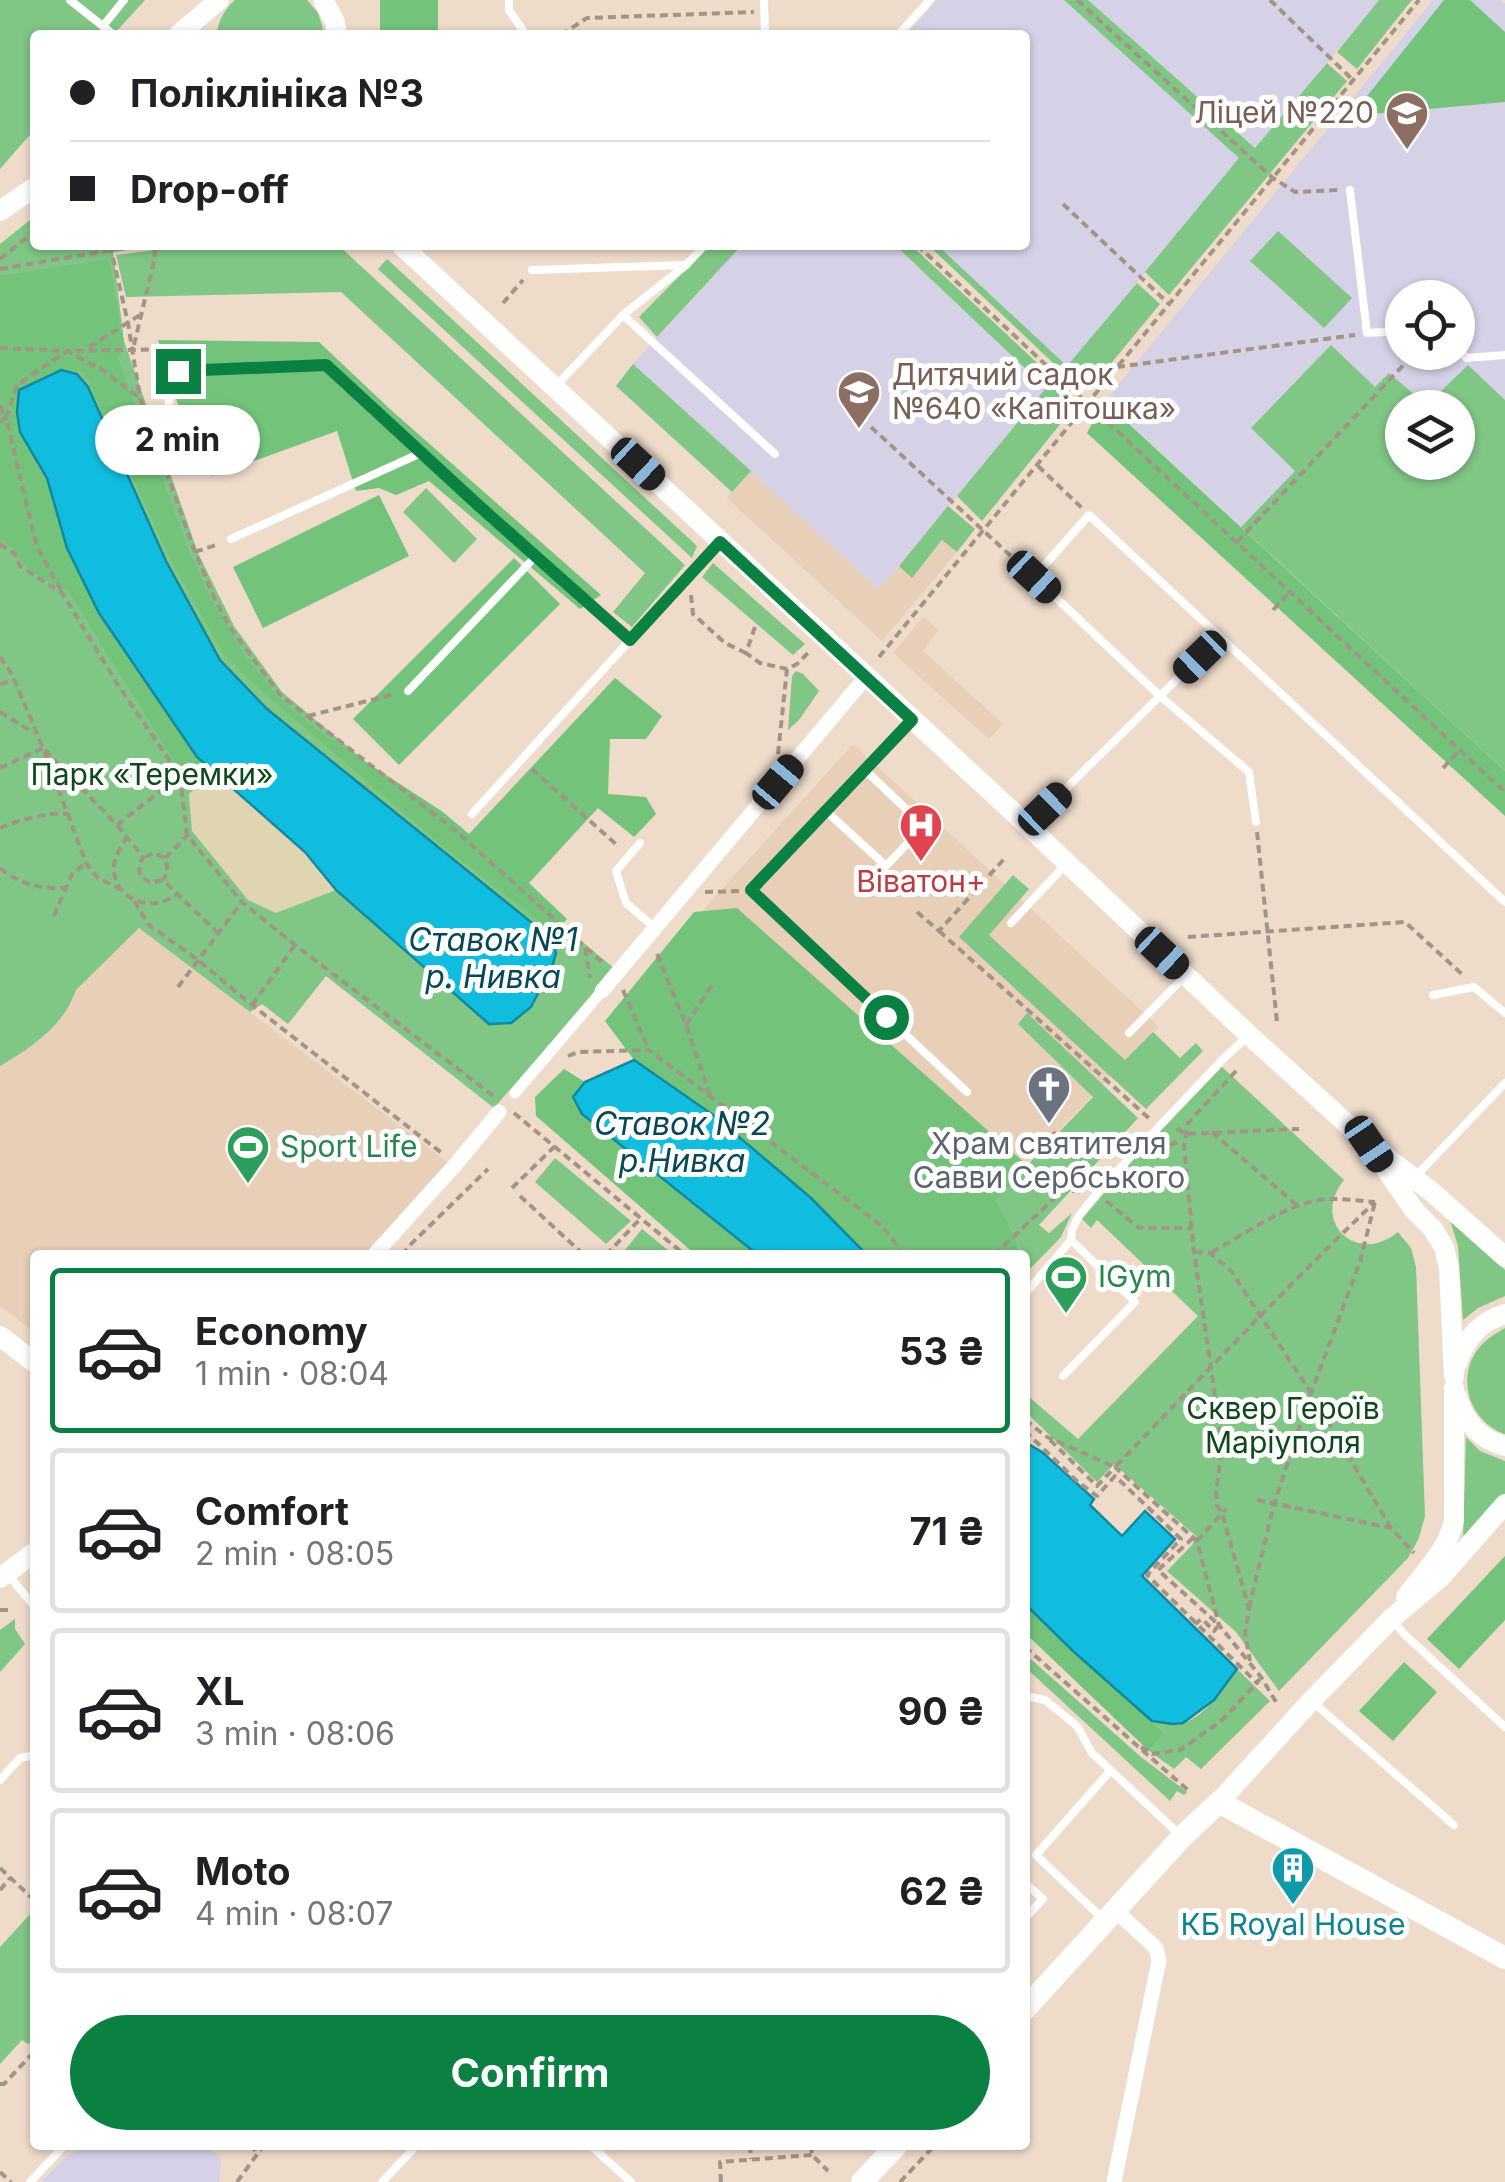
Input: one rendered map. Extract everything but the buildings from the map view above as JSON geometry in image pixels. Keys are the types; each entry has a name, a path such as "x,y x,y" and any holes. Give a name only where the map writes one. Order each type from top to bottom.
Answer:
{"main road":[{"path":"1030,2004 1182,1837 1220,1802 1505,1958"},
{"path":"862,2182 892,2150"}],"street":[{"path":"322,0 336,29"},
{"path":"336,0 336,29"},
{"path":"184,30 218,1"},
{"path":"205,30 218,1"},
{"path":"0,211 30,190"},
{"path":"406,250 1249,1035 1369,1144 1505,1257"},
{"path":"515,1093 595,992 616,975 866,677"},
{"path":"381,1250 456,1164 500,1105"},
{"path":"1369,1144 1414,1210 1433,1229 1444,1247 1450,1269 1454,1520 1444,1548 1391,1618"},
{"path":"1505,1314 1477,1328 1464,1344 1454,1382 1461,1411 1475,1430 1505,1446"},
{"path":"0,1336 30,1360"},
{"path":"1220,1802 1311,1700 1391,1618 1442,1576 1505,1504"},
{"path":"3,1575 30,1556"},
{"path":"1110,1916 1156,1948 1158,1960 1114,2182"}],"lane":[{"path":"70,0 108,30"},
{"path":"104,26 124,0"},
{"path":"509,0 509,10 523,30"},
{"path":"764,0 765,30"},
{"path":"903,30 930,0"},
{"path":"1350,190 1367,334 1385,332"},
{"path":"556,387 623,315 700,250"},
{"path":"532,270 686,265"},
{"path":"623,315 775,454"},
{"path":"1475,357 1505,354"},
{"path":"175,446 169,392 171,378 178,371 326,365 630,640"},
{"path":"230,539 421,453"},
{"path":"1256,822 1249,772 1160,696 1034,577 1089,515 1505,902"},
{"path":"472,814 720,542"},
{"path":"408,691 535,557"},
{"path":"1028,826 1220,638"},
{"path":"912,720 751,890 967,1092"},
{"path":"826,811 886,866 924,826 865,770"},
{"path":"640,843 616,871 626,903 652,932"},
{"path":"1011,924 1067,862"},
{"path":"1129,1034 1186,975"},
{"path":"1433,995 1474,986 1505,1013"},
{"path":"1030,1288 1071,1240 1078,1216 1099,1190 1249,1035"},
{"path":"1414,1178 1505,1083"},
{"path":"1063,1376 1135,1302 1071,1240"},
{"path":"3,1575 30,1602"},
{"path":"1391,1618 1503,1722"},
{"path":"1030,1697 1045,1700 1077,1726 1092,1753 1182,1837"},
{"path":"1311,1700 1454,1826"},
{"path":"0,1780 20,1758 30,1756"},
{"path":"1110,1770 1036,1854 1089,1904 1110,1916"},
{"path":"1030,1887 1043,1899 1030,1913"},
{"path":"30,2182 60,2150"},
{"path":"382,2182 412,2150"},
{"path":"596,2150 631,2182"}],"path":[{"path":"1077,0 1273,178 1296,192 1350,190"},
{"path":"1270,0 1353,80"},
{"path":"878,658 1420,0"},
{"path":"569,30 587,18 764,12"},
{"path":"1064,204 1169,304"},
{"path":"0,259 30,235"},
{"path":"0,269 96,250"},
{"path":"112,250 140,398 195,552 231,629 280,695 456,831 616,975 648,1050 882,1226 901,1250"},
{"path":"133,349 154,250"},
{"path":"922,250 1505,792"},
{"path":"504,303 532,270"},
{"path":"85,349 142,314"},
{"path":"1118,367 1367,334"},
{"path":"0,348 178,349 178,371"},
{"path":"67,351 140,398"},
{"path":"0,422 6,418 17,385 67,351"},
{"path":"1237,542 1399,370"},
{"path":"0,406 38,547 118,685 180,776 189,833 242,902 555,1146 679,1250"},
{"path":"870,427 1034,577"},
{"path":"1037,465 1089,515"},
{"path":"195,552 230,539"},
{"path":"0,544 16,554 20,566 64,594"},
{"path":"695,568 690,600 693,614 726,643 760,662 787,669 809,652"},
{"path":"1273,610 1290,592"},
{"path":"746,653 756,626"},
{"path":"0,656 43,748 86,863 98,878 120,889 149,925 456,1164"},
{"path":"778,754 787,669"},
{"path":"0,684 14,680"},
{"path":"308,716 408,691"},
{"path":"0,712 36,734"},
{"path":"0,768 43,748"},
{"path":"43,748 143,857"},
{"path":"1443,768 1460,750"},
{"path":"522,760 630,856"},
{"path":"117,825 189,772"},
{"path":"0,828 33,818 68,814"},
{"path":"1256,822 1277,1022"},
{"path":"165,858 189,833"},
{"path":"120,889 114,862 127,836"},
{"path":"154,853 165,858 168,871 163,880 152,883 140,876 143,857 154,853"},
{"path":"939,931 1004,859"},
{"path":"54,916 72,874 86,863"},
{"path":"0,868 22,884 65,888"},
{"path":"163,880 218,933"},
{"path":"685,893 751,890"},
{"path":"134,902 160,903 179,894"},
{"path":"178,987 242,902"},
{"path":"917,912 1162,1123 1185,1134 1299,1129"},
{"path":"1188,937 1406,922 1474,986"},
{"path":"652,932 710,1096"},
{"path":"252,1005 295,945"},
{"path":"585,947 595,992"},
{"path":"686,1025 712,985"},
{"path":"539,1067 578,1052 648,1050"},
{"path":"1236,1071 1188,1123 1184,1145 1194,1252 1222,1444 1217,1504 1224,1511 1249,1610"},
{"path":"1052,1132 1099,1190 1140,1228 1192,1228"},
{"path":"1212,1132 1299,1206"},
{"path":"512,1188 555,1146"},
{"path":"407,1250 488,1169"},
{"path":"999,1250 1063,1190 1099,1190"},
{"path":"520,1196 579,1250"},
{"path":"1194,1252 1210,1253 1299,1206 1333,1199 1375,1202"},
{"path":"1030,1436 1096,1496 1260,1313 1375,1202"},
{"path":"1250,1661 1245,1633 1274,1504 1360,1262 1375,1202"},
{"path":"611,1250 641,1218"},
{"path":"1210,1253 1231,1271 1260,1313 1391,1528 1418,1555"},
{"path":"1030,1424 1097,1486 1116,1472"},
{"path":"1046,1437 1116,1472 1195,1540 1219,1625"},
{"path":"1116,1472 1181,1539 1147,1575 1257,1683"},
{"path":"1257,1500 1391,1528"},
{"path":"1224,1511 1158,1570 1219,1625 1262,1677 1276,1702"},
{"path":"0,1610 11,1610"},
{"path":"1195,1624 1202,1619 1214,1631 1219,1625"},
{"path":"1030,1651 1190,1792"},
{"path":"1128,1740 1152,1754 1180,1750 1222,1721 1262,1677"},
{"path":"0,1868 30,1895"},
{"path":"0,1890 11,1878"},
{"path":"0,2084 30,2056"},
{"path":"237,2182 256,2150"},
{"path":"749,2150 750,2159"},
{"path":"812,2150 828,2171"},
{"path":"900,2182 930,2150"},
{"path":"721,2182 720,2162 812,2155"},
{"path":"0,2172 12,2182"}],"shaded area":[{"path":"937,0 1064,0 1240,158 1067,367 942,250 1030,250 1030,30 910,30"},
{"path":"1088,0 1379,0 1256,148"},
{"name":"Ліцей №220","path":"1433,0 1500,0 1505,4 1505,400 1472,370 1475,280 1385,280 1385,370 1464,370 1442,390 1409,390 1389,373 1241,527 1105,401"},
{"name":"Дитячий садок №640 «Капітошка»","path":"737,250 900,250 1047,388 879,589 633,364"},
{"path":"751,471 879,589 899,566 912,577 943,540 957,552 882,641 727,498"},
{"path":"923,617 938,630 923,651 1003,724 989,739 893,653"},
{"path":"853,744 1159,1027 987,1204 677,939"},
{"path":"139,928 450,1164 371,1250 30,1250 30,1328 0,1306 0,1066 46,1036 76,990"},
{"path":"78,2150 211,2150 222,2159 219,2182 41,2182"}],"green space":[{"path":"0,0 145,0 118,30 30,30 30,135 0,169"},
{"path":"235,0 307,0 318,13 323,30 218,30"},
{"path":"380,0 438,0 438,30 380,30"},
{"path":"1064,0 1088,0 1255,148 1327,63 1347,81 1169,295 1145,272 1239,158"},
{"path":"1379,0 1412,0 1357,69 1337,52"},
{"path":"1444,0 1470,0 1505,32 1505,102 1351,116"},
{"name":"Парк «Теремки»","path":"30,220 30,250 128,250 113,252 124,341 198,553 234,626 282,692 615,969 494,1108 326,976 288,1024 262,1004 250,1012 139,928 76,990 55,1025 0,1066 0,244"},
{"path":"1278,231 1352,298 1324,328 1250,261"},
{"path":"156,250 343,250 685,565 632,627 613,612 645,573 341,292 126,297 116,255"},
{"path":"705,250 737,250 657,337 639,317"},
{"path":"900,250 916,250 1065,389 1072,400 1070,412 982,521 957,496 1046,388"},
{"path":"933,250 942,250 1067,366 1137,283 1160,304 1095,383 1078,383"},
{"path":"109,259 124,347 118,358 190,554 213,603 247,659 279,698 320,732 443,812 469,834 615,678 662,716 646,739 610,739 608,794 646,797 656,814 634,837 598,808 529,883 567,919 554,933 433,838 248,679 222,652 168,554 84,372 61,370 20,432 47,478 67,548 99,613 202,761 186,771 184,766 179,769 68,590 33,572 0,540 0,276"},
{"path":"387,259 697,546 692,558 378,269"},
{"path":"158,340 319,342 601,595 580,609 429,481 396,495 379,488 356,491 337,431 212,476 210,407 180,411"},
{"path":"1331,345 1375,387 1389,373 1409,390 1385,390 1385,480 1475,480 1475,390 1442,390 1463,370 1473,370 1505,400 1505,771 1241,527 1295,471 1251,428"},
{"path":"633,364 751,471 732,492 616,386"},
{"path":"1104,401 1505,771 1505,816 1087,433"},
{"path":"426,488 477,539 454,563 403,512"},
{"path":"379,495 409,556 263,628 233,567"},
{"path":"948,506 975,529 957,552 942,540 912,578 899,566"},
{"path":"514,558 560,604 399,765 353,719"},
{"path":"713,563 805,644 793,655 702,577"},
{"path":"796,671 819,691 788,730 792,676"},
{"path":"1013,875 1029,889 989,935 1125,1060 1153,1032 1180,1058 1196,1043 1203,1051 1146,1109 959,937"},
{"path":"737,908 1028,1166 995,1200 1019,1250 862,1250 811,1198 713,1115 634,1060 605,1021 694,912"},
{"path":"1027,1013 1138,1118 1039,1225 1049,1233 1072,1213 1061,1237 1030,1269 1030,1250 1019,1250 994,1200 1093,1097 1018,1024"},
{"name":"Сквер Героїв Маріуполя","path":"1222,1067 1344,1180 1332,1211 1343,1234 1354,1242 1367,1244 1398,1232 1411,1248 1416,1267 1425,1516 1419,1538 1408,1558 1279,1691 1236,1632 1167,1571 1196,1536 1114,1464 1097,1482 1030,1416 1030,1398 1078,1439 1198,1316 1097,1220 1091,1228 1082,1219"},
{"path":"564,1069 585,1082 573,1098 582,1114 752,1250 690,1250 536,1116 535,1097"},
{"path":"555,1158 631,1221 606,1244 535,1182"},
{"path":"1450,1220 1505,1270 1505,1296 1463,1320 1458,1246"},
{"path":"642,1229 668,1250 625,1250"},
{"path":"1505,1328 1505,1434 1483,1420 1467,1385 1468,1372 1479,1348"},
{"path":"1466,1437 1480,1451 1505,1461 1505,1494 1463,1541"},
{"path":"1505,1556 1505,1620 1459,1669 1427,1639"},
{"path":"1030,1609 1165,1733 1149,1751 1030,1638"},
{"path":"15,1619 15,1629 25,1644 0,1672 0,1630"},
{"path":"1030,1658 1141,1757 1187,1792 1184,1795 1177,1791 1170,1801 1030,1672"},
{"path":"1404,1662 1437,1692 1393,1741 1359,1711"},
{"path":"1237,1669 1270,1701 1201,1769 1186,1757 1174,1769 1149,1751 1165,1733 1152,1721 1177,1724 1196,1717"},
{"path":"30,1914 30,2042 22,2040 0,2064 0,1947"}],"sand":[{"path":"213,771 305,852 336,890 276,913 248,900 192,831 189,794"}],"water":[{"name":"Ставок №1 р. Нивка","path":"61,370 77,374 88,387 166,561 220,660 267,709 552,939 556,953 553,964 531,1007 511,1023 489,1024 336,890 305,852 197,757 99,613 67,548 47,478 20,432 19,390"},
{"name":"Ставок №2 р.Нивка","path":"634,1060 713,1115 811,1198 862,1250 752,1250 582,1114 573,1097 585,1082"},
{"path":"1030,1445 1094,1499 1090,1505 1122,1536 1145,1511 1175,1539 1142,1576 1237,1669 1214,1700 1183,1723 1173,1724 1152,1721 1030,1609"}],"place":[{"name":"Ліцей №220","path":"1407,151"},
{"name":"Дитячий садок №640 «Капітошка»","path":"859,430"},
{"name":"Віватон+","path":"921,863"},
{"name":"Храм святителя Савви Сербського","path":"1049,1125"},
{"name":"Sport Life","path":"248,1185"},
{"name":"IGym","path":"1066,1315"},
{"name":"КБ Royal House","path":"1293,1906"}],"route":[{"path":"178,371 326,365 630,640 720,542 912,720 751,890 886,1017"}]}
